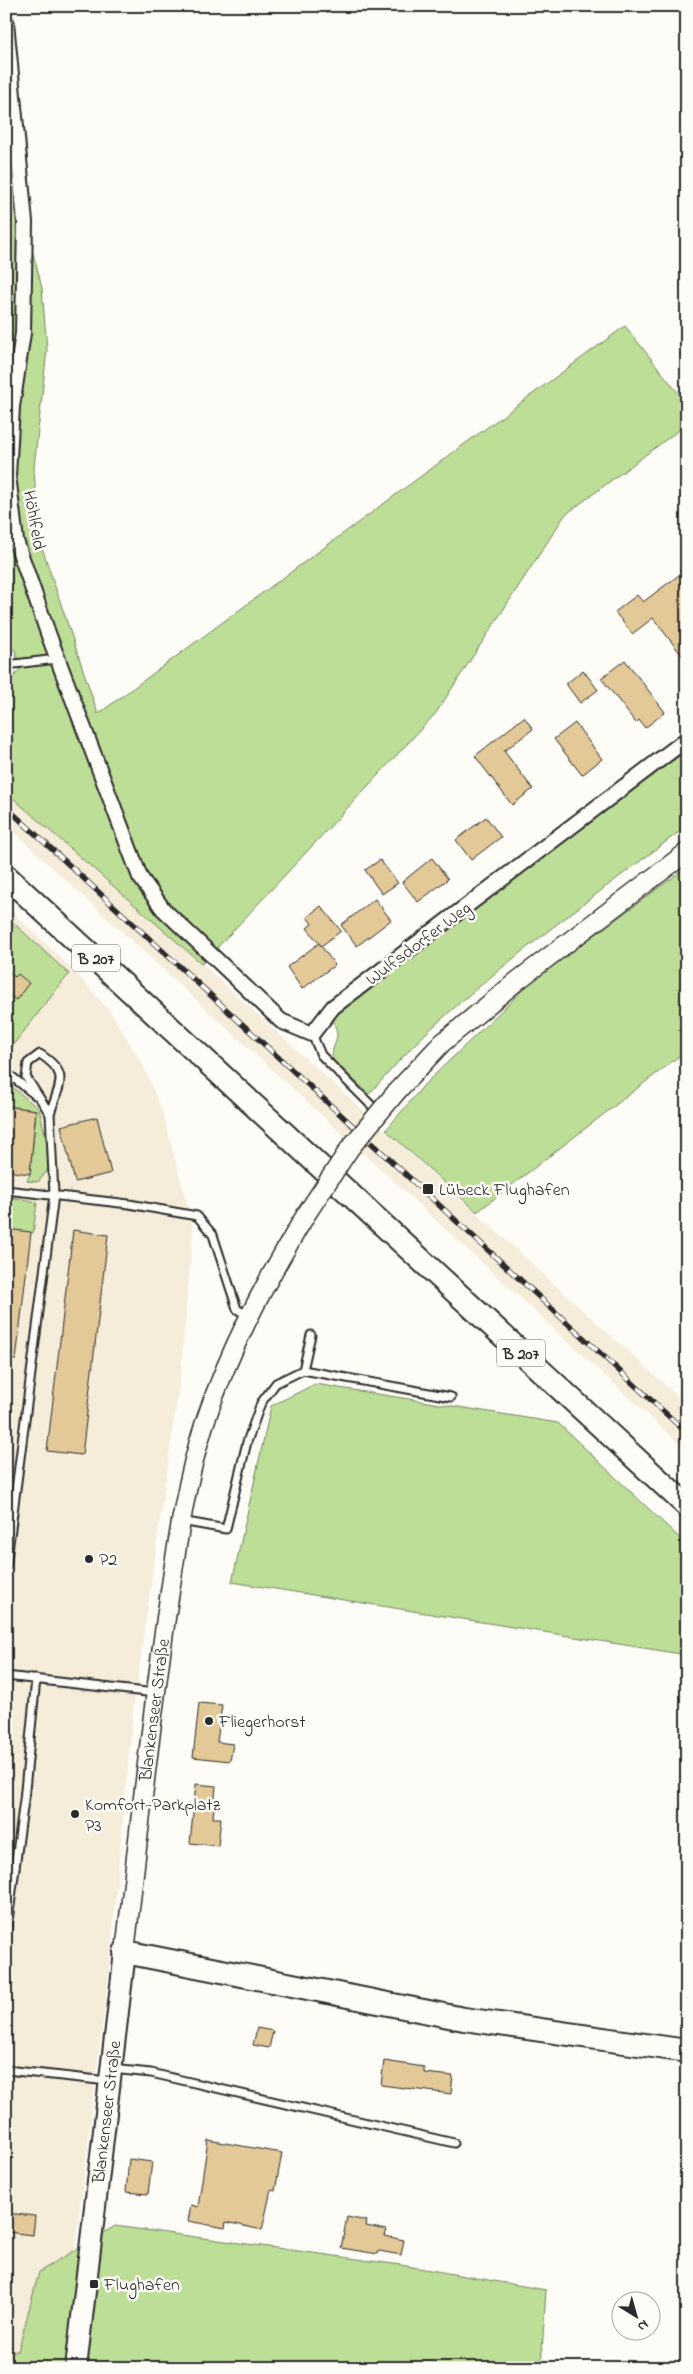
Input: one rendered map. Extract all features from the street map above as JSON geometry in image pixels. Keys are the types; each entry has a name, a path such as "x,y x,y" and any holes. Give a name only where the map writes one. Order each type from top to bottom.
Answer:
{"main road":[{"name":"B 207","path":"6,876 687,1506"},
{"path":"125,1952 464,2019 687,2052"},
{"name":"Blankenseer Straße","path":"76,2368 125,1952"}],"street":[{"name":"Höhlfeld","path":"6,22 25,222 23,333 12,407 8,475 16,540 57,659 140,877 163,909 281,1021 312,1034"},
{"name":"Wulfsdorfer Weg","path":"312,1034 333,1007 687,739"},
{"name":"Blankenseer Straße","path":"125,1952 155,1693 180,1521 204,1426 248,1316 307,1213 350,1148 398,1090 442,1043 486,1006 687,852"}],"lane":[{"path":"6,665 57,659"},
{"path":"312,1034 322,1055 384,1118"},
{"path":"6,1567 54,1195 50,1114 61,1078 56,1064 40,1054 28,1063 26,1078 50,1114"},
{"path":"6,1072 41,1100"},
{"path":"6,1190 129,1204 196,1216 213,1235 237,1308 248,1316"},
{"path":"303,1370 311,1335"},
{"path":"180,1521 226,1529 247,1442 261,1403 276,1383 303,1370 450,1397"},
{"path":"6,1676 155,1693"},
{"path":"6,1936 24,1800 36,1679"},
{"path":"6,2070 112,2075 151,2073 454,2143"}],"shaded area":[{"path":"6,792 202,964 687,1405 687,1451 6,825"},
{"path":"6,906 73,970 109,1010 144,1067 163,1114 193,1226 181,1371 133,1711 108,1980 60,2368 6,2368"}],"green space":[{"path":"6,22 25,222 42,288 47,350 34,467 38,536 98,714 625,326 687,404 687,424 565,515 436,713 202,964 6,792 6,686 20,669 15,650 6,646 6,184 10,138 6,130"},
{"path":"687,750 687,826 554,926 489,978 426,1033 369,1094 333,1060 332,1056 337,1035 335,1015"},
{"path":"687,867 687,1050 477,1212 386,1130 424,1085 531,982"},
{"path":"6,916 69,974 6,1054"},
{"path":"6,1082 39,1109 48,1146 48,1170 38,1182 27,1181 30,1174 36,1110 6,1106"},
{"path":"6,1196 37,1202 33,1233 6,1229"},
{"path":"315,1384 558,1423 687,1545 687,1655 232,1582 271,1406"},
{"path":"115,2226 401,2265 546,2290 541,2368 6,2368 6,2351 18,2351 39,2272"}],"building":[{"path":"687,569 687,662 653,618 632,634 615,612 637,595 643,602"},
{"path":"625,660 665,712 645,728 639,720 636,723 601,678"},
{"path":"583,670 598,690 580,703 566,684"},
{"path":"524,717 533,729 504,751 533,789 512,805 475,756"},
{"path":"575,723 602,759 582,775 554,739"},
{"path":"486,817 501,837 471,860 456,840"},
{"path":"432,858 448,879 418,902 402,882"},
{"path":"380,860 398,883 382,894 365,870"},
{"path":"375,899 391,920 357,946 341,925"},
{"path":"321,906 341,931 321,946 307,928 312,924 307,917"},
{"path":"319,943 335,965 302,989 287,967"},
{"path":"6,970 15,977 18,974 29,983 16,1000 6,992"},
{"path":"6,1106 36,1110 30,1174 6,1171"},
{"path":"97,1117 111,1173 75,1182 61,1126"},
{"path":"6,1229 31,1232 16,1360 6,1359"},
{"path":"73,1230 108,1235 82,1455 47,1451"},
{"path":"199,1703 222,1705 217,1742 233,1744 230,1761 193,1757"},
{"path":"196,1784 216,1786 213,1818 221,1818 218,1846 190,1843"},
{"path":"257,2028 273,2031 269,2048 253,2045"},
{"path":"384,2061 424,2067 424,2073 453,2076 451,2094 381,2085"},
{"path":"208,2140 282,2153 275,2191 271,2190 262,2230 226,2222 225,2228 188,2221 191,2205 198,2207"},
{"path":"129,2159 152,2162 148,2194 126,2192"},
{"path":"6,2213 35,2216 33,2235 6,2232"},
{"path":"347,2217 367,2221 366,2226 387,2230 385,2236 404,2240 401,2255 379,2251 378,2254 341,2248"}],"railway":[{"path":"6,807 687,1433"}],"place":[{"name":"Lübeck Flughafen","path":"428,1189"},
{"name":"P2","path":"89,1559"},
{"name":"Fliegerhorst","path":"209,1721"},
{"name":"Komfort-Parkplatz P3","path":"75,1814"},
{"name":"Flughafen","path":"94,2284"}]}
